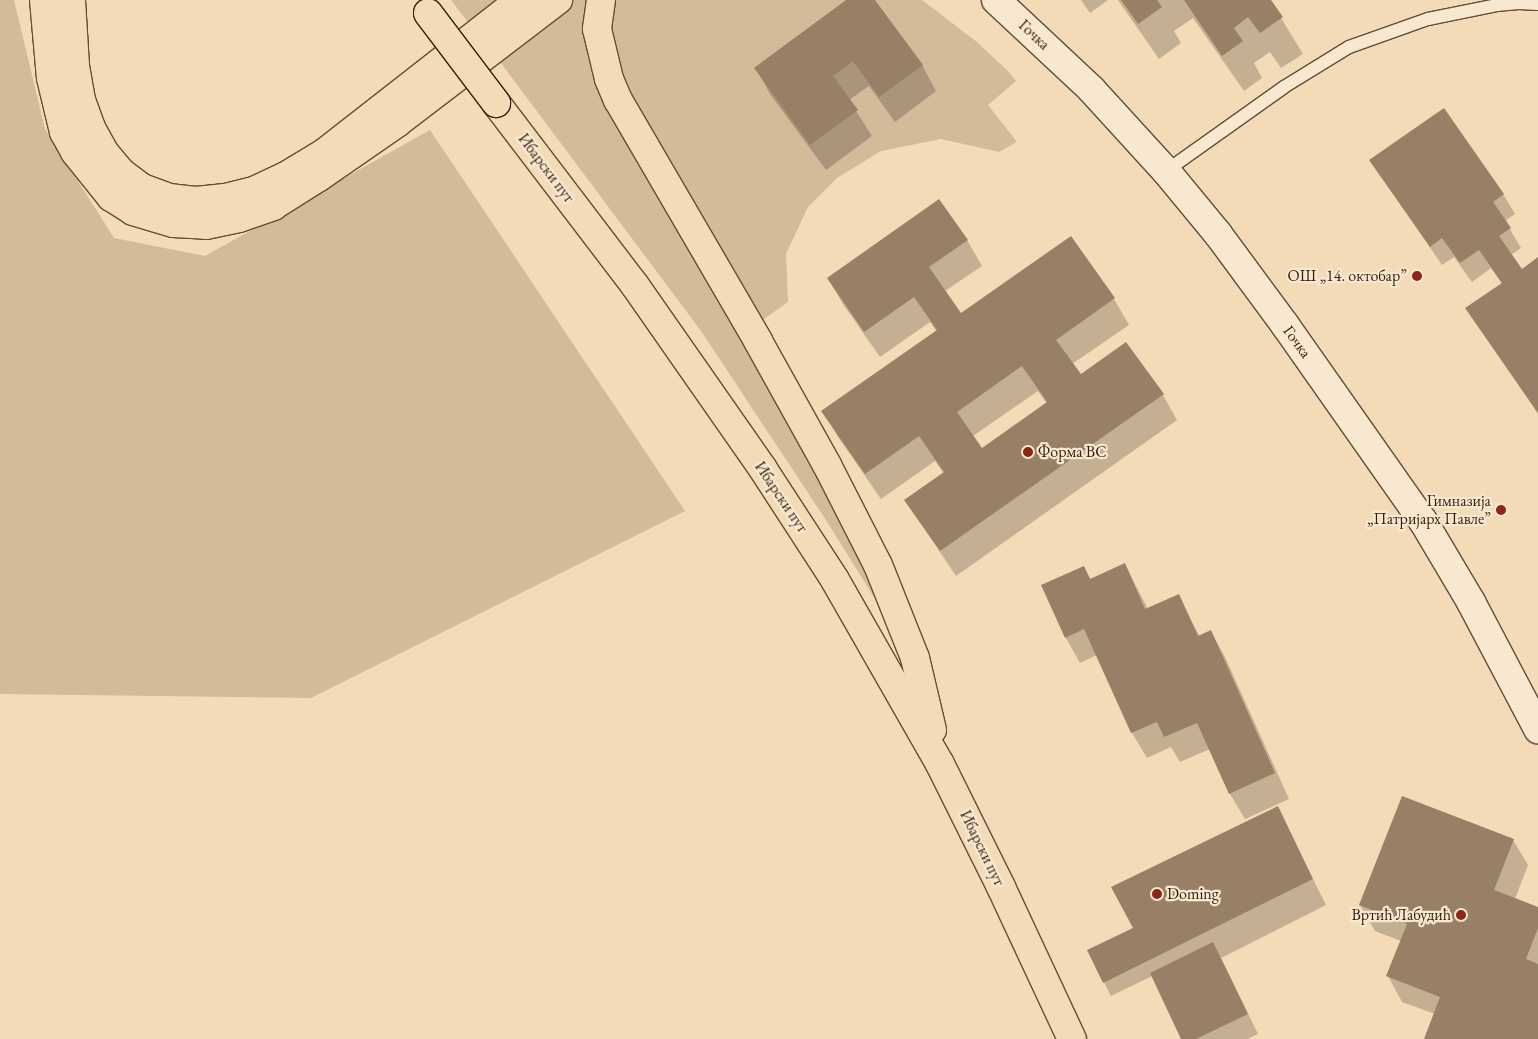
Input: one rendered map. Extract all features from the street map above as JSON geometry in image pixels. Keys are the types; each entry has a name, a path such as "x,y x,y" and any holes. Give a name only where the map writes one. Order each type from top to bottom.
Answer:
{"main road":[{"path":"44,0 50,78 64,132 75,152 111,197 133,211 173,223 206,225 239,218 273,206 319,177 397,123 558,0"},
{"path":"70,0 75,66 81,100 91,128 105,152 122,173 142,188 169,198 196,201 225,198 256,190 286,176 324,153 520,0"},
{"path":"600,0 597,29 609,79 618,100 762,349 878,565 915,658 940,764"},
{"name":"Ибарски пут","path":"423,6 634,284 763,469 835,580 888,668 940,764 1001,887 1072,1039"}],"street":[{"name":"Гочка","path":"996,0 1091,89 1166,171 1218,234 1285,325 1423,521 1471,602 1538,728"}],"lane":[{"path":"1166,171 1284,87 1349,47 1428,19 1497,5 1538,4"}],"shaded area":[{"path":"0,0 14,0 45,129 114,238 205,256 430,130 685,511 311,698 0,694"},
{"path":"451,0 511,0 474,30"},
{"path":"564,0 596,0 592,19 835,499 892,626 824,517 701,331 492,51"},
{"path":"609,0 922,0 977,42 1016,81 988,105 1017,142 999,152 941,139 881,151 837,178 808,207 786,254 788,302 757,324 610,58"}],"building":[{"path":"846,0 875,0 923,65 879,97 853,61 833,76 858,110 810,145 754,68"},
{"path":"1121,0 1157,0 1162,7 1138,24"},
{"path":"1184,0 1271,0 1283,17 1260,33 1248,17 1234,28 1243,41 1222,56"},
{"path":"1444,108 1504,194 1493,202 1511,228 1499,236 1522,269 1538,257 1538,413 1465,308 1502,283 1479,250 1460,263 1442,238 1430,247 1369,160"},
{"path":"939,199 968,240 929,267 961,313 1071,236 1115,298 1056,340 1081,374 1126,342 1164,394 940,551 904,500 944,472 919,436 865,474 821,411 937,330 914,297 864,332 827,278","holes":["1022,366 1047,402 982,448 957,412"]},
{"path":"1125,563 1145,609 1179,594 1198,636 1211,630 1275,773 1229,794 1197,723 1164,737 1157,722 1131,733 1084,629 1065,638 1041,585 1084,566 1090,579"},
{"name":"Вртић Лабудић","path":"1402,796 1514,839 1494,890 1538,907 1538,928 1526,959 1538,964 1538,1039 1424,1039 1440,997 1386,976 1407,924 1359,905"},
{"path":"1278,806 1313,879 1103,983 1087,950 1133,928 1111,887"},
{"path":"1213,942 1248,1014 1196,1039 1181,1039 1150,973"}],"place":[{"name":"ОШ „14. октобар”","path":"1417,276"},
{"name":"Форма ВС","path":"1028,452"},
{"name":"Гимназија „Патријарх Павле”","path":"1501,510"},
{"name":"Doming","path":"1157,894"},
{"name":"Вртић Лабудић","path":"1461,915"}]}
